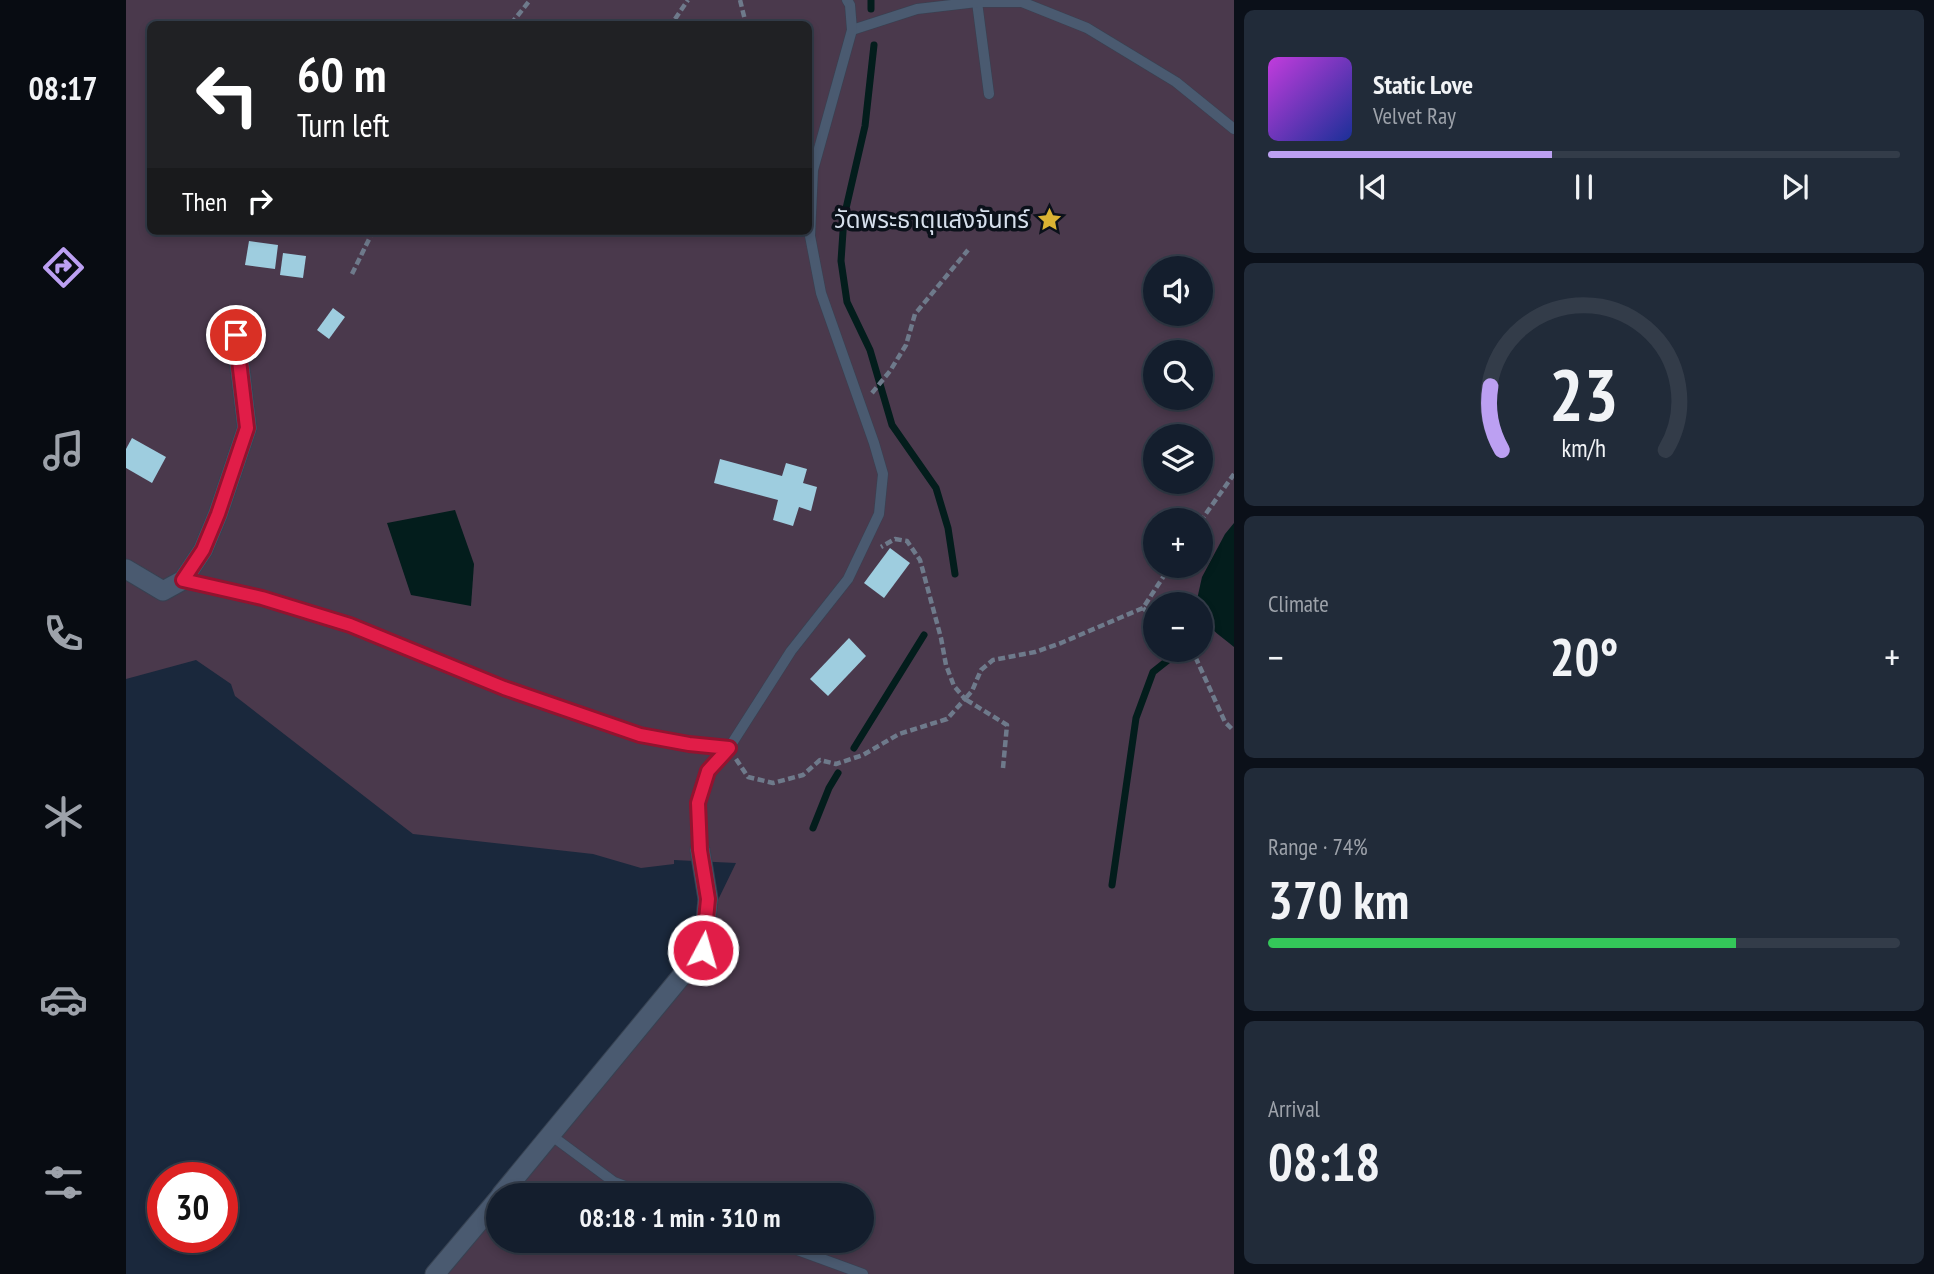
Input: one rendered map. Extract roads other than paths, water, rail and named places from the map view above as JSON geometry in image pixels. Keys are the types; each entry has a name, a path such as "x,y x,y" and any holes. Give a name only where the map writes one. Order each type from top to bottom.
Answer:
{"street":[{"path":"126,569 163,591 183,580 203,550 247,428 236,335"},
{"path":"512,1183 703,950 708,899 700,850"},
{"path":"435,1274 486,1214"}],"lane":[{"path":"812,192 813,170 852,30 848,0"},
{"path":"852,30 917,9 977,2 1022,2 1087,28 1176,82 1234,129"},
{"path":"977,2 989,94"},
{"path":"700,850 698,803 708,771 729,748 790,651 848,579 879,514 883,474 821,293 810,235"},
{"path":"183,580 262,598 350,625 504,688 640,735 729,748"},
{"path":"552,1136 617,1183"},
{"path":"805,1253 863,1274"}],"waterway":[{"path":"871,0 871,9"},
{"path":"874,45 865,126 844,217 841,261 847,302 870,350 892,425 936,488 948,528 955,574"},
{"path":"854,748 924,635"},
{"path":"1112,885 1136,718 1153,672 1166,662"},
{"path":"813,828 838,773"}],"place":[{"name":"วัดพระธาตุแสงจันทร์","path":"1049,220"}]}
